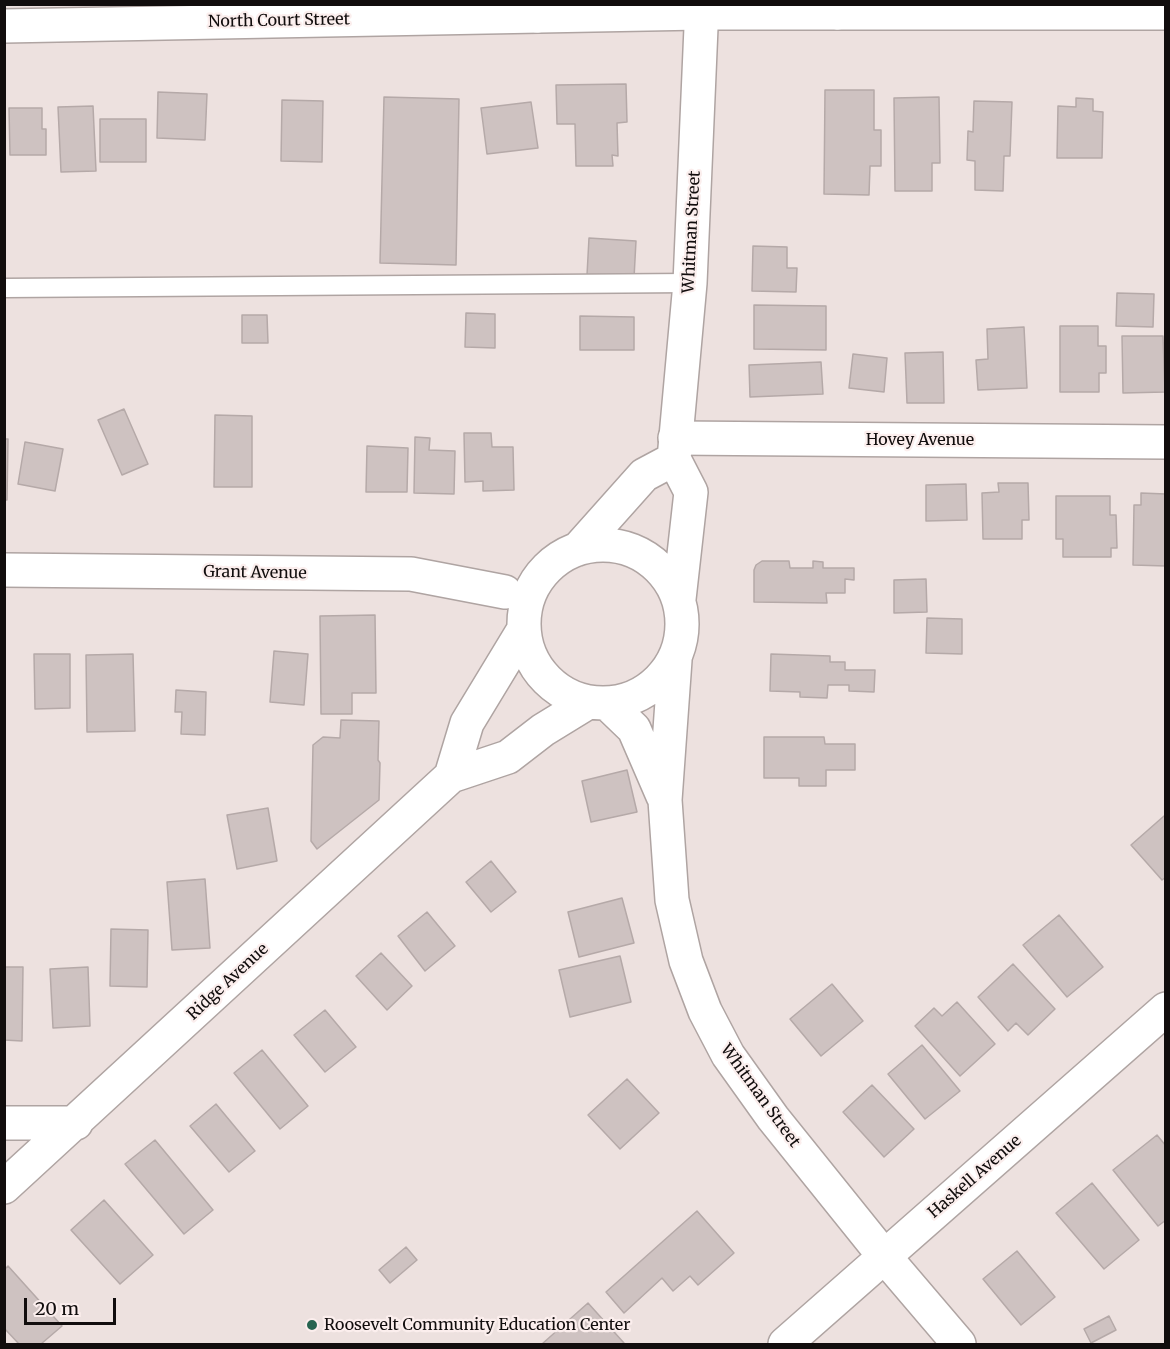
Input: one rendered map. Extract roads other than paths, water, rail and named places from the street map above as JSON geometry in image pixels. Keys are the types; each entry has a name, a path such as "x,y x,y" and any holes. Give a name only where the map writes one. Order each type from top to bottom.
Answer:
{"street":[{"name":"Whitman Street","path":"674,449 690,283 701,9"},
{"name":"North Court Street","path":"4,26 549,10 990,9 1166,13"},
{"name":"Hovey Avenue","path":"674,449 1166,442"},
{"path":"578,549 644,475 674,449 692,492 679,599"},
{"path":"609,545 639,553 657,565 670,581 679,599 683,620 682,641 675,660 663,678 647,691 629,700 598,704 568,696 550,684 537,668 528,650 524,629 525,608 532,589 544,571 560,558 578,549 609,545"},
{"name":"Grant Avenue","path":"4,570 411,574 505,592"},
{"path":"451,776 467,723 524,629"},
{"name":"Whitman Street","path":"675,660 665,800 672,900 686,961 705,1011 728,1055 773,1118 884,1256 959,1344"},
{"name":"Whitman Street","path":"598,704 634,729 665,800"},
{"name":"Ridge Avenue","path":"4,1187 451,776 508,757 543,730 598,704"},
{"name":"Haskell Avenue","path":"785,1344 1166,1010"},
{"path":"4,1123 76,1123"}],"lane":[{"path":"4,288 690,283"}],"place":[{"name":"Roosevelt Community Education Center","path":"312,1325"}]}
